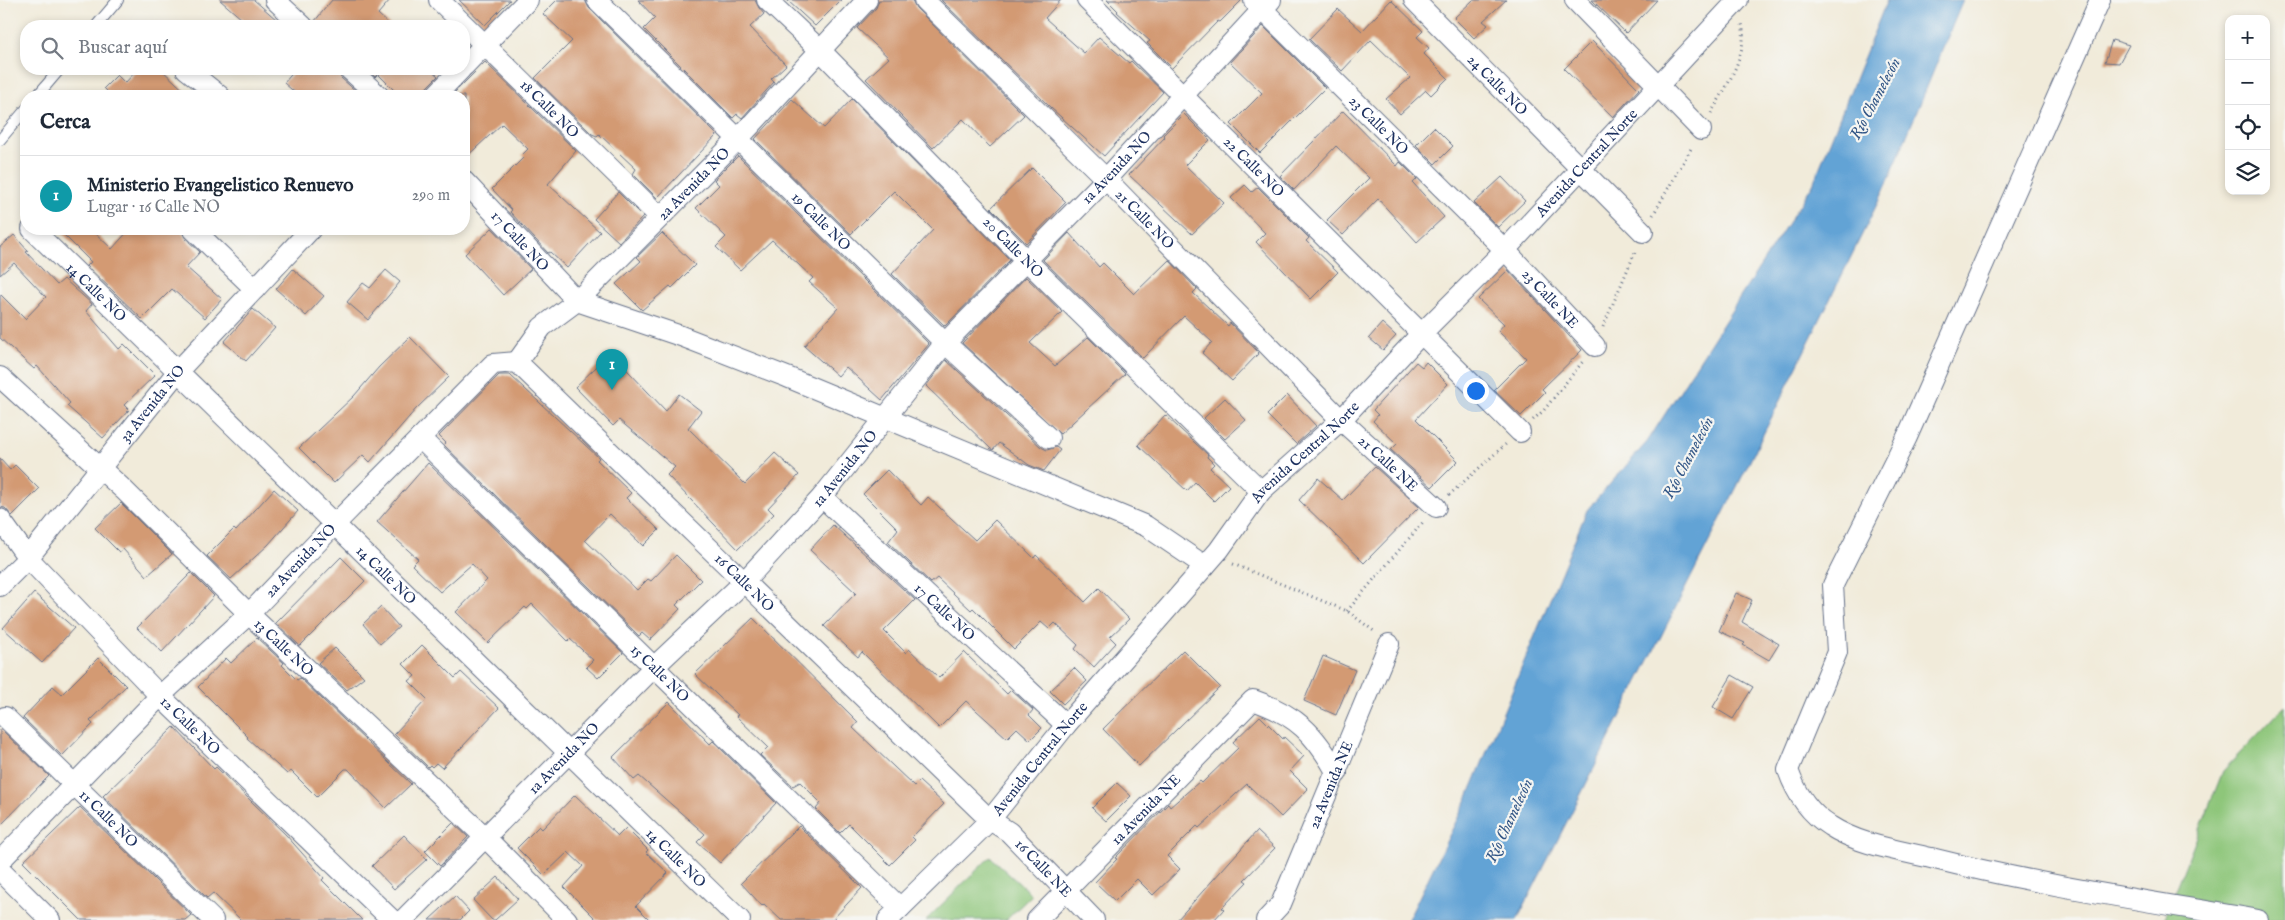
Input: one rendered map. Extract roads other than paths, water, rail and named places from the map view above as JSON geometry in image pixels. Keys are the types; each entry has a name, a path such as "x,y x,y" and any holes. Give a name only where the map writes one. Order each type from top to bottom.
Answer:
{"street":[{"path":"274,0 296,20"},
{"name":"18 Calle NO","path":"439,0 459,20"},
{"path":"470,59 528,0"},
{"name":"19 Calle NO","path":"597,0 945,343 1049,438"},
{"name":"20 Calle NO","path":"767,0 820,50 1026,260 1261,491"},
{"name":"2a Avenida NO","path":"0,862 160,696 249,614 493,364 517,362 542,327 577,301 660,218 738,139 867,0"},
{"name":"21 Calle NO","path":"924,0 1106,179 1341,420"},
{"name":"22 Calle NO","path":"1087,0 1520,432"},
{"name":"24 Calle NO","path":"1414,0 1643,232"},
{"path":"1575,0 1702,130"},
{"path":"2100,0 1907,437 1834,585 1837,652 1788,770 1793,786 1803,803 1829,826 1866,842 2006,877 2258,920"},
{"name":"Avenida Central Norte","path":"894,914 990,820 1066,725 1209,561 1261,491 1341,420 1421,334 1505,250 1736,1"},
{"name":"1a Avenida NO","path":"403,920 568,752 743,583 822,496 945,343 1106,179 1184,96 1262,3"},
{"name":"23 Calle NO","path":"1262,3 1505,250"},
{"name":"18 Calle NO","path":"470,30 660,218"},
{"path":"194,75 212,90"},
{"path":"356,75 372,90"},
{"path":"441,90 455,75"},
{"name":"17 Calle NO","path":"470,187 577,301"},
{"name":"14 Calle NO","path":"37,235 740,920"},
{"path":"199,235 255,289"},
{"name":"3a Avenida NO","path":"0,586 28,558 178,371 305,235"},
{"name":"23 Calle NE","path":"1505,250 1596,346"},
{"path":"577,301 682,336 885,418 1146,526 1209,561"},
{"name":"16 Calle NO","path":"517,362 743,583 990,820"},
{"name":"13 Calle NO","path":"0,377 124,490 249,614 485,837 566,920"},
{"name":"21 Calle NE","path":"1341,420 1436,507"},
{"name":"15 Calle NO","path":"420,438 654,667 894,914"},
{"name":"17 Calle NO","path":"822,496 1066,725"},
{"name":"12 Calle NO","path":"0,519 28,558 160,696 392,920"},
{"name":"2a Avenida NE","path":"1266,920 1281,904 1389,644"},
{"name":"1a Avenida NE","path":"1037,920 1253,700 1276,707 1301,724 1322,746 1337,773"},
{"name":"11 Calle NO","path":"5,717 213,920"},
{"name":"16 Calle NE","path":"990,820 1009,832 1068,890 1094,920"},
{"path":"0,870 50,920"}],"lane":[{"path":"101,20 118,0"},
{"path":"42,90 55,75"},
{"path":"0,140 20,116"}],"water":[{"name":"Río Chamelecón","path":"1887,0 1963,0 1886,186 1748,465 1517,920 1408,920 1468,797 1587,510 1647,442 1813,184"}],"place":[{"name":"Ministerio Evangelistico Renuevo","path":"612,390"}]}
